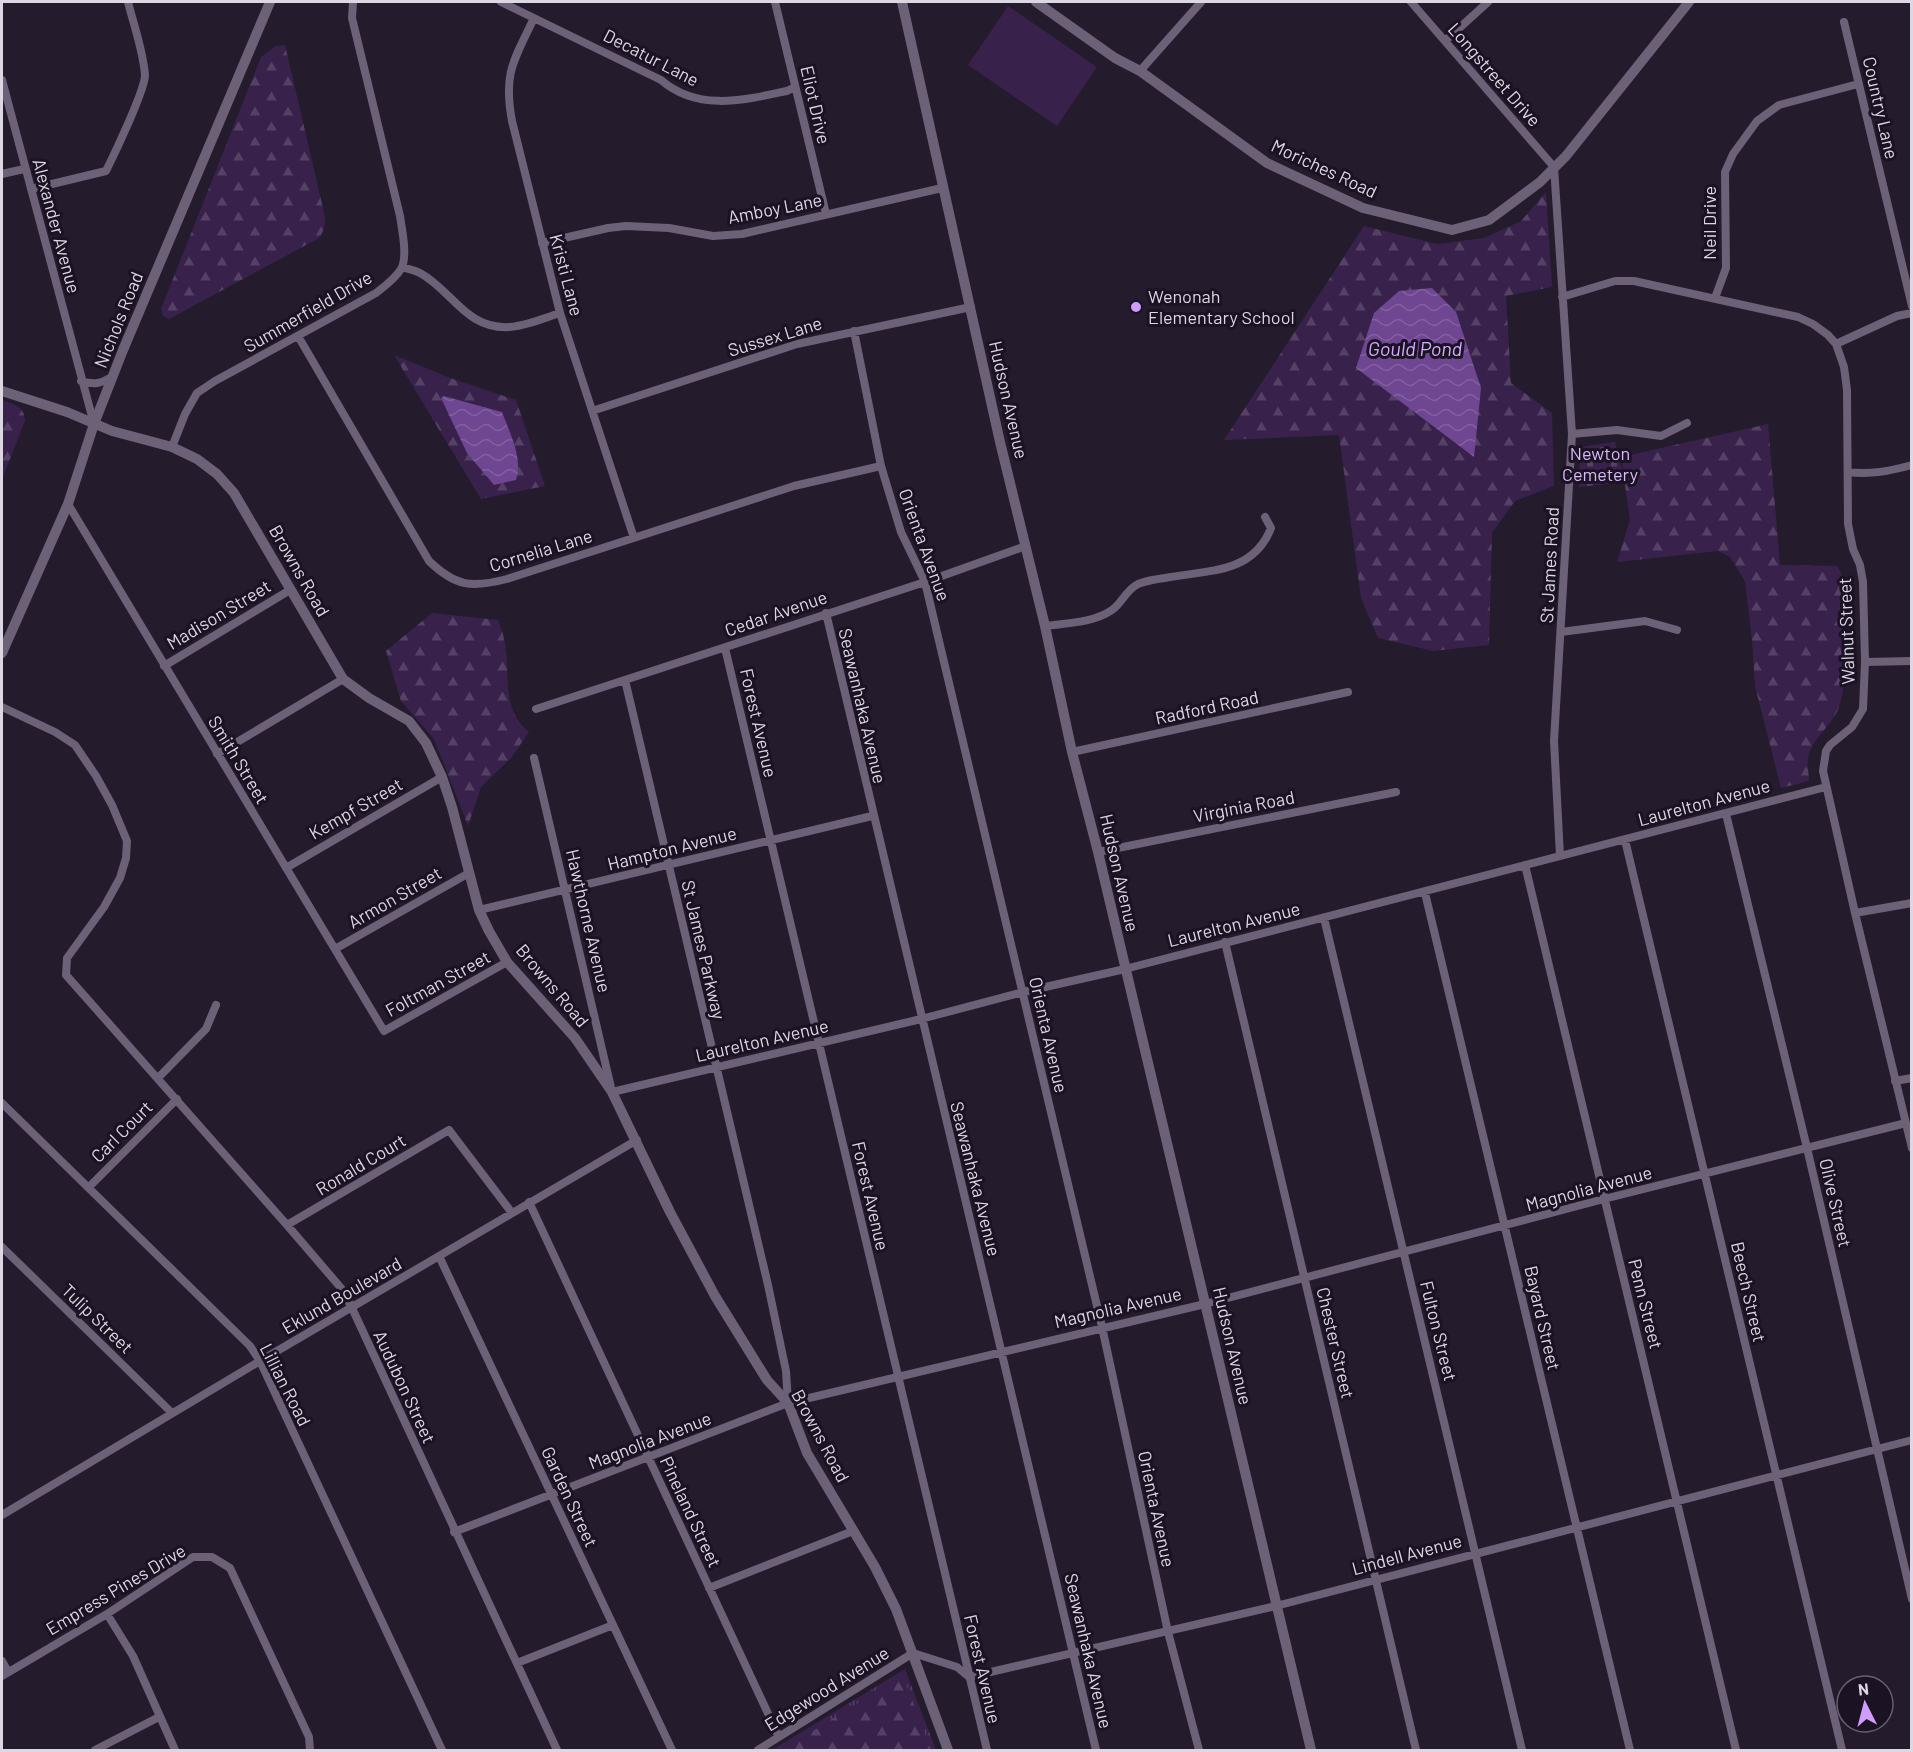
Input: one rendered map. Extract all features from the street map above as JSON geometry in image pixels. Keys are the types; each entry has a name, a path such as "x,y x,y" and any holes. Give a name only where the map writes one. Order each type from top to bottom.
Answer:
{"street":[{"path":"31,189 106,171 118,148 145,78 128,2"},
{"name":"Nichols Road","path":"2,649 68,504 94,424 113,376 270,2"},
{"path":"353,2 352,18 400,216 404,239 402,267 420,273 472,318 484,324 512,327 560,313"},
{"name":"Decatur Lane","path":"501,2 661,80 678,92 697,98 729,102 787,91 795,87"},
{"name":"Eliot Drive","path":"775,2 826,214"},
{"name":"Hudson Avenue","path":"902,2 942,188 1045,626 1072,752 1098,852 1311,1750"},
{"name":"Moriches Road","path":"1036,2 1115,58 1140,71 1267,163 1363,208 1452,230 1489,220 1540,182 1622,87 1689,2"},
{"path":"1140,71 1201,2"},
{"name":"Longstreet Drive","path":"1411,2 1554,167"},
{"path":"1445,41 1488,2"},
{"name":"Kristi Lane","path":"534,18 510,71 508,94 512,121 560,313 634,538"},
{"name":"Country Lane","path":"1844,22 1911,306"},
{"name":"Alexander Avenue","path":"2,80 94,424"},
{"name":"Neil Drive","path":"1715,298 1726,268 1725,172 1733,154 1757,121 1779,105 1858,84"},
{"name":"St James Road","path":"1554,167 1572,434 1554,741 1560,856"},
{"path":"2,174 24,169"},
{"name":"Amboy Lane","path":"542,243 626,226 669,228 713,236 742,234 942,188"},
{"name":"Summerfield Drive","path":"172,447 185,414 197,393 376,293 392,280 402,267"},
{"path":"1563,297 1615,281 1634,281 1797,317 1813,324 1836,344 1897,316 1911,313"},
{"name":"Sussex Lane","path":"592,411 788,347 971,307"},
{"name":"Orienta Avenue","path":"854,331 881,466 900,532 925,582 1102,1327 1168,1632 1199,1750"},
{"name":"Cornelia Lane","path":"298,336 429,561 443,575 460,582 484,585 794,486 881,466"},
{"name":"Walnut Street","path":"1836,344 1844,367 1847,390 1848,525 1863,582 1865,662 1863,709 1852,727 1826,751 1823,771 1911,1148"},
{"path":"81,381 91,384 101,383 113,376"},
{"name":"Browns Road","path":"2,391 68,412 112,431 172,447 197,459 217,474 234,493 343,679 369,698 409,721 426,743 442,777 479,910 507,962 575,1038 612,1092 670,1212 715,1296 767,1380 788,1402 807,1453 854,1531 896,1609 948,1750"},
{"path":"1572,434 1617,430 1661,435 1687,423"},
{"path":"1848,472 1862,474 1892,471 1911,465"},
{"name":"Smith Street","path":"68,504 384,1031"},
{"path":"1045,626 1096,618 1113,609 1126,593 1138,585 1243,562 1266,542 1271,528 1264,517"},
{"name":"Cedar Avenue","path":"536,709 925,582 1026,546"},
{"name":"Madison Street","path":"164,666 290,590"},
{"name":"Seawanhaka Avenue","path":"826,614 872,816 1096,1750"},
{"path":"1561,632 1645,621 1677,630"},
{"name":"Forest Avenue","path":"725,648 987,1750"},
{"path":"1865,662 1911,662"},
{"path":"217,754 343,679"},
{"name":"St James Parkway","path":"625,680 784,1360 788,1402"},
{"name":"Radford Road","path":"1072,752 1348,693"},
{"name":"Audubon Street","path":"2,707 55,732 75,746 96,776 127,841 126,858 120,878 104,907 67,958 66,975 341,1288 557,1750"},
{"name":"Hawthorne Avenue","path":"534,758 612,1092"},
{"name":"Kempf Street","path":"286,868 442,777"},
{"name":"Laurelton Avenue","path":"612,1092 1125,969 1826,787"},
{"name":"Virginia Road","path":"1098,852 1396,792"},
{"name":"Olive Street","path":"1726,814 1807,1148 1911,1599"},
{"name":"Hampton Avenue","path":"479,910 872,816"},
{"name":"Beech Street","path":"1625,840 1842,1750"},
{"name":"Penn Street","path":"1525,865 1736,1750"},
{"name":"Armon Street","path":"335,949 470,873"},
{"name":"Bayard Street","path":"1425,892 1630,1750"},
{"path":"1855,913 1911,903"},
{"name":"Fulton Street","path":"1324,918 1522,1750"},
{"name":"Chester Street","path":"1225,942 1416,1750"},
{"name":"Foltman Street","path":"384,1031 507,962"},
{"path":"158,1078 206,1029 216,1005"},
{"path":"1894,1081 1911,1078"},
{"name":"Carl Court","path":"89,1187 177,1099"},
{"name":"Lillian Road","path":"2,1103 250,1346 260,1361 442,1750"},
{"name":"Magnolia Avenue","path":"454,1532 788,1402 1205,1304 1604,1199 1906,1123"},
{"name":"Ronald Court","path":"287,1225 449,1130 512,1213"},
{"name":"Eklund Boulevard","path":"2,1515 637,1140"},
{"name":"Pineland Street","path":"529,1203 778,1737"},
{"name":"Tulip Street","path":"2,1247 172,1413"},
{"name":"Garden Street","path":"439,1256 672,1750"},
{"name":"Lindell Avenue","path":"969,1677 1276,1606 1911,1440"},
{"path":"709,1588 854,1531"},
{"name":"Empress Pines Drive","path":"5,1674 107,1614 193,1557 212,1557 230,1568 309,1737 310,1750"},
{"path":"107,1614 133,1656 175,1750"},
{"path":"517,1663 613,1625"},
{"path":"913,1653 957,1667 969,1677"},
{"name":"Edgewood Avenue","path":"758,1750 913,1653"},
{"path":"2,1661 5,1674"},
{"path":"95,1750 159,1717"}],"green space":[{"path":"1008,6 1097,67 1057,126 968,65"},
{"path":"285,45 324,213 323,231 319,238 169,319 163,316 161,309 261,57 276,46"},
{"path":"1546,192 1552,287 1506,296 1511,383 1552,413 1554,486 1515,501 1492,533 1489,645 1433,651 1378,638 1361,598 1339,435 1224,440 1364,226 1437,244 1484,238 1521,221"},
{"path":"394,355 450,378 516,400 545,486 481,499","holes":["445,396 502,412 517,456 441,398"]},
{"path":"2,400 21,409 25,421 2,479"},
{"path":"1768,424 1780,565 1837,566 1842,575 1846,642 1843,692 1836,714 1810,751 1809,781 1781,788 1755,686 1745,581 1730,557 1718,551 1617,562 1630,520 1621,457"},
{"name":"Newton Cemetery","path":"1615,442 1625,482 1579,487 1580,447"},
{"path":"432,613 498,620 506,651 510,700 514,712 529,732 511,758 481,787 468,826 434,739 401,701 386,651"},
{"path":"905,1669 936,1750 772,1750"},
{"path":"901,1680 906,1683 931,1750 783,1750 891,1682"}],"water":[{"name":"Gould Pond","path":"1432,288 1456,312 1481,388 1474,457 1356,368 1374,313 1399,291"},
{"path":"444,396 502,412 517,454 516,480 494,485 467,453 441,398"}],"place":[{"name":"Wenonah Elementary School","path":"1136,307"}]}
